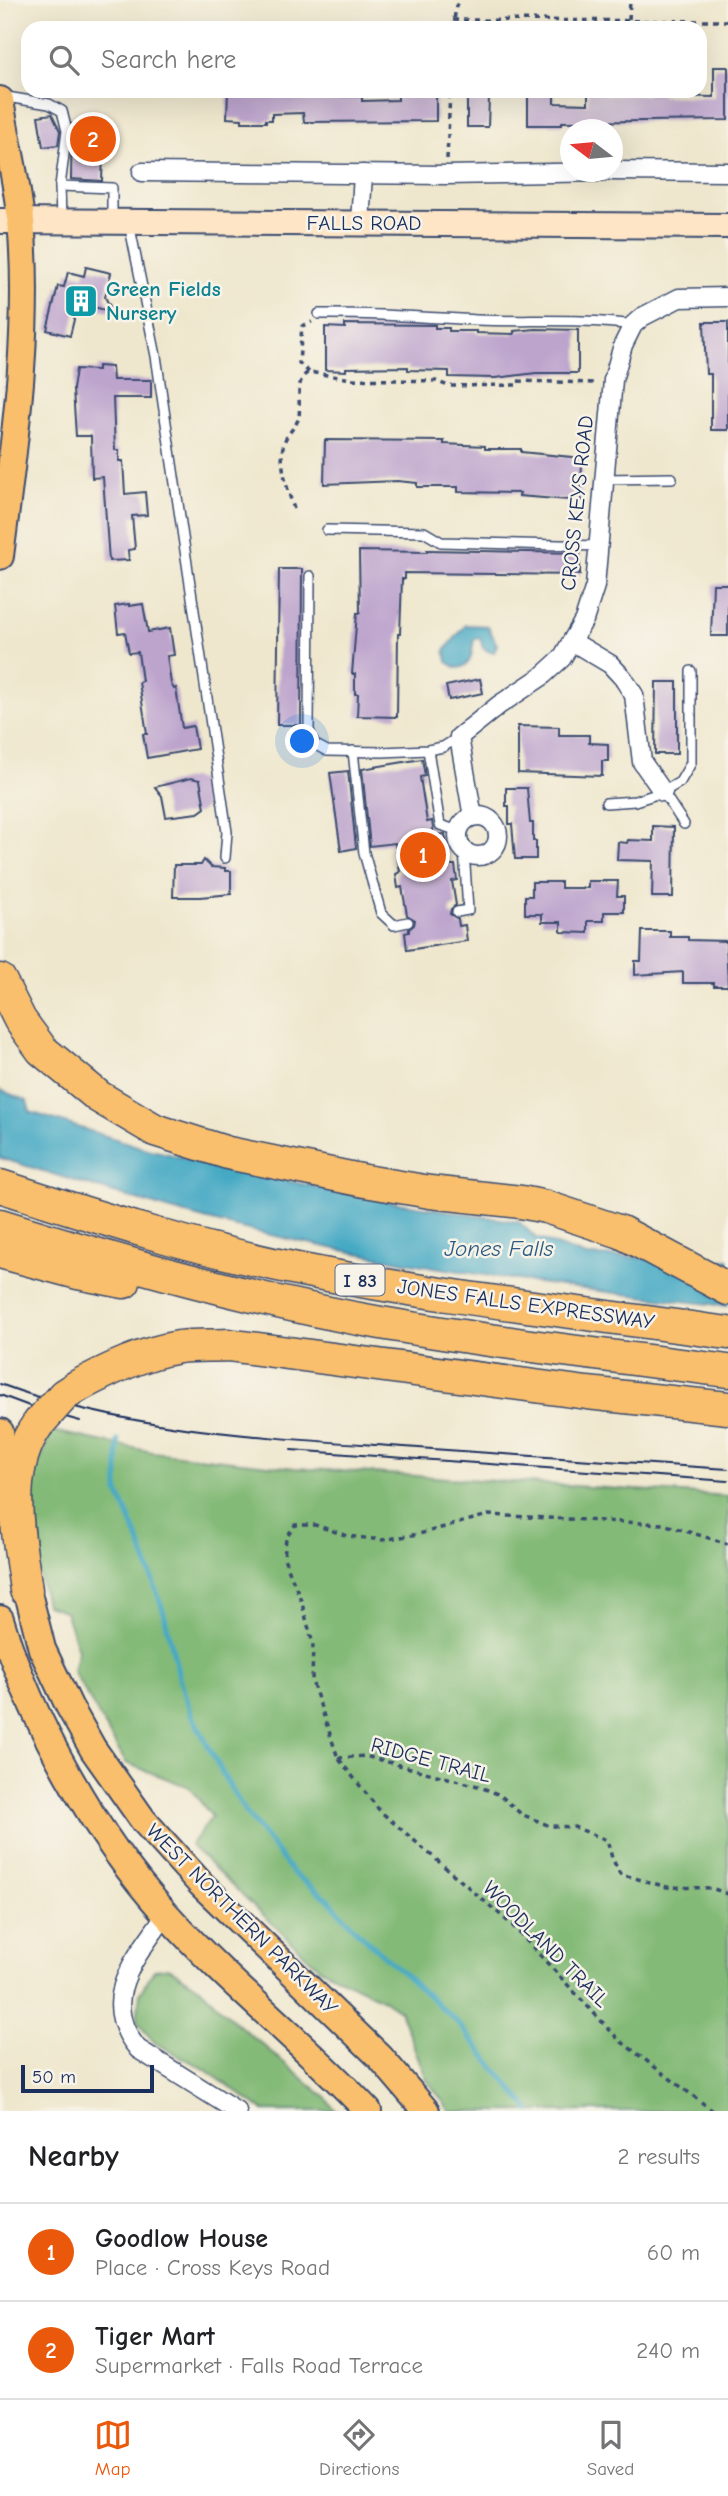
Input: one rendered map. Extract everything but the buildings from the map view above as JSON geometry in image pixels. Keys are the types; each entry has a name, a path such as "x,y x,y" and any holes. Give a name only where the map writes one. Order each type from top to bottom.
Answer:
{"highway":[{"path":"0,980 20,1020 42,1050 99,1097 155,1130 228,1153 365,1181 546,1207 621,1232 728,1289"},
{"name":"JONES FALLS EXPRESSWAY","path":"0,1186 133,1228 300,1269 443,1294 728,1333"},
{"name":"JONES FALLS EXPRESSWAY","path":"0,1225 127,1264 293,1306 449,1334 728,1371"},
{"path":"0,1252 124,1282 293,1306"},
{"path":"26,1590 16,1496 25,1445 35,1427 64,1395 78,1386 112,1369 161,1351 180,1347 228,1345 587,1393 728,1408"}],"main road":[{"path":"0,98 13,166 10,221 23,293 22,359 0,556"},
{"name":"FALLS ROAD","path":"10,221 728,226"},
{"name":"WEST NORTHERN PARKWAY","path":"0,1432 10,1516 42,1649 93,1749 142,1820 168,1851 380,2057 426,2111"},
{"name":"WEST NORTHERN PARKWAY","path":"0,1619 25,1686 68,1772 109,1841 136,1879 217,1967 302,2044 368,2111"}],"street":[{"path":"623,171 728,172"},
{"path":"142,172 446,175 560,173"},
{"path":"360,223 363,174"},
{"path":"633,325 642,317 679,298 728,297"},
{"name":"CROSS KEYS ROAD","path":"459,737 499,705 541,677 562,657 584,621 595,586 613,380 623,345 633,325"},
{"path":"573,642 610,664 634,695 642,762 663,792"},
{"path":"459,737 473,817"},
{"path":"473,817 483,817 492,822 498,831 498,842 484,856 473,856 464,850 459,842 459,831 464,822 473,817"},
{"path":"166,1914 128,1971 121,1990 121,2022 138,2049 237,2111"}],"lane":[{"path":"0,98 49,104 62,111 67,131 60,186 61,221"},
{"path":"60,186 111,188 156,356 227,832 225,858"},
{"path":"319,314 370,313 477,320 605,321 633,325"},
{"path":"604,479 672,478"},
{"path":"327,530 424,532 441,542 599,546"},
{"path":"310,576 309,730 314,744 327,751 428,750 443,747 459,737"},
{"path":"606,803 635,801 663,792 680,782 691,763 691,671"},
{"path":"428,750 440,825 459,831"},
{"path":"353,751 364,853 382,913 394,925 408,922"},
{"path":"663,792 684,824"},
{"path":"457,912 468,910 464,850"}],"path":[{"path":"460,0 453,20 728,21"},
{"path":"629,20 630,0"},
{"path":"446,175 450,98"},
{"path":"319,314 312,322 302,326 299,363 309,372 351,379 436,381 448,386 516,385 517,381 598,383"},
{"path":"294,509 284,481 284,442 298,419 300,382 303,375 309,372"},
{"name":"WOODLAND TRAIL","path":"713,2111 618,2040 511,1924 380,1811 338,1758 312,1681 313,1644 301,1600 284,1559 286,1538 295,1525 315,1525 348,1536 382,1540 419,1534 488,1515 663,1524 728,1544"},
{"name":"RIDGE TRAIL","path":"338,1758 365,1756 478,1786 500,1795 521,1814 550,1826 575,1827 607,1840 620,1874 667,1887 711,1888 728,1894"}],"green space":[{"path":"52,1431 152,1452 295,1468 728,1496 728,2111 450,2111 427,2080 400,2011 384,2000 319,1968 190,1845 212,1817 189,1787 126,1763 73,1671 78,1650 65,1611 46,1605 28,1521 27,1493"},
{"path":"169,1968 203,1991 229,2017 325,2097 336,2111 264,2111 203,2068 155,2043 137,2022 140,1993 154,1970"}],"water":[{"path":"466,625 488,626 497,645 494,652 490,652 483,648 480,638 474,639 469,661 457,668 447,662 445,650"},
{"name":"Jones Falls","path":"0,1090 27,1101 30,1112 147,1149 385,1201 519,1222 536,1238 586,1256 708,1264 728,1259 728,1306 530,1282 399,1261 268,1235 153,1205 0,1158"}],"waterway":[{"path":"118,1440 118,1492 138,1538 164,1613 180,1681 191,1713 246,1813 293,1873 328,1899 358,1932 457,2022 530,2111"}],"tram line":[{"path":"0,1384 94,1412 241,1435 728,1469"},
{"path":"0,1395 80,1421"},
{"path":"291,1450 728,1481"}],"place":[{"name":"Tiger Mart","path":"93,139"},
{"name":"Green Fields Nursery","path":"81,301"},
{"name":"Goodlow House","path":"423,855"}]}
